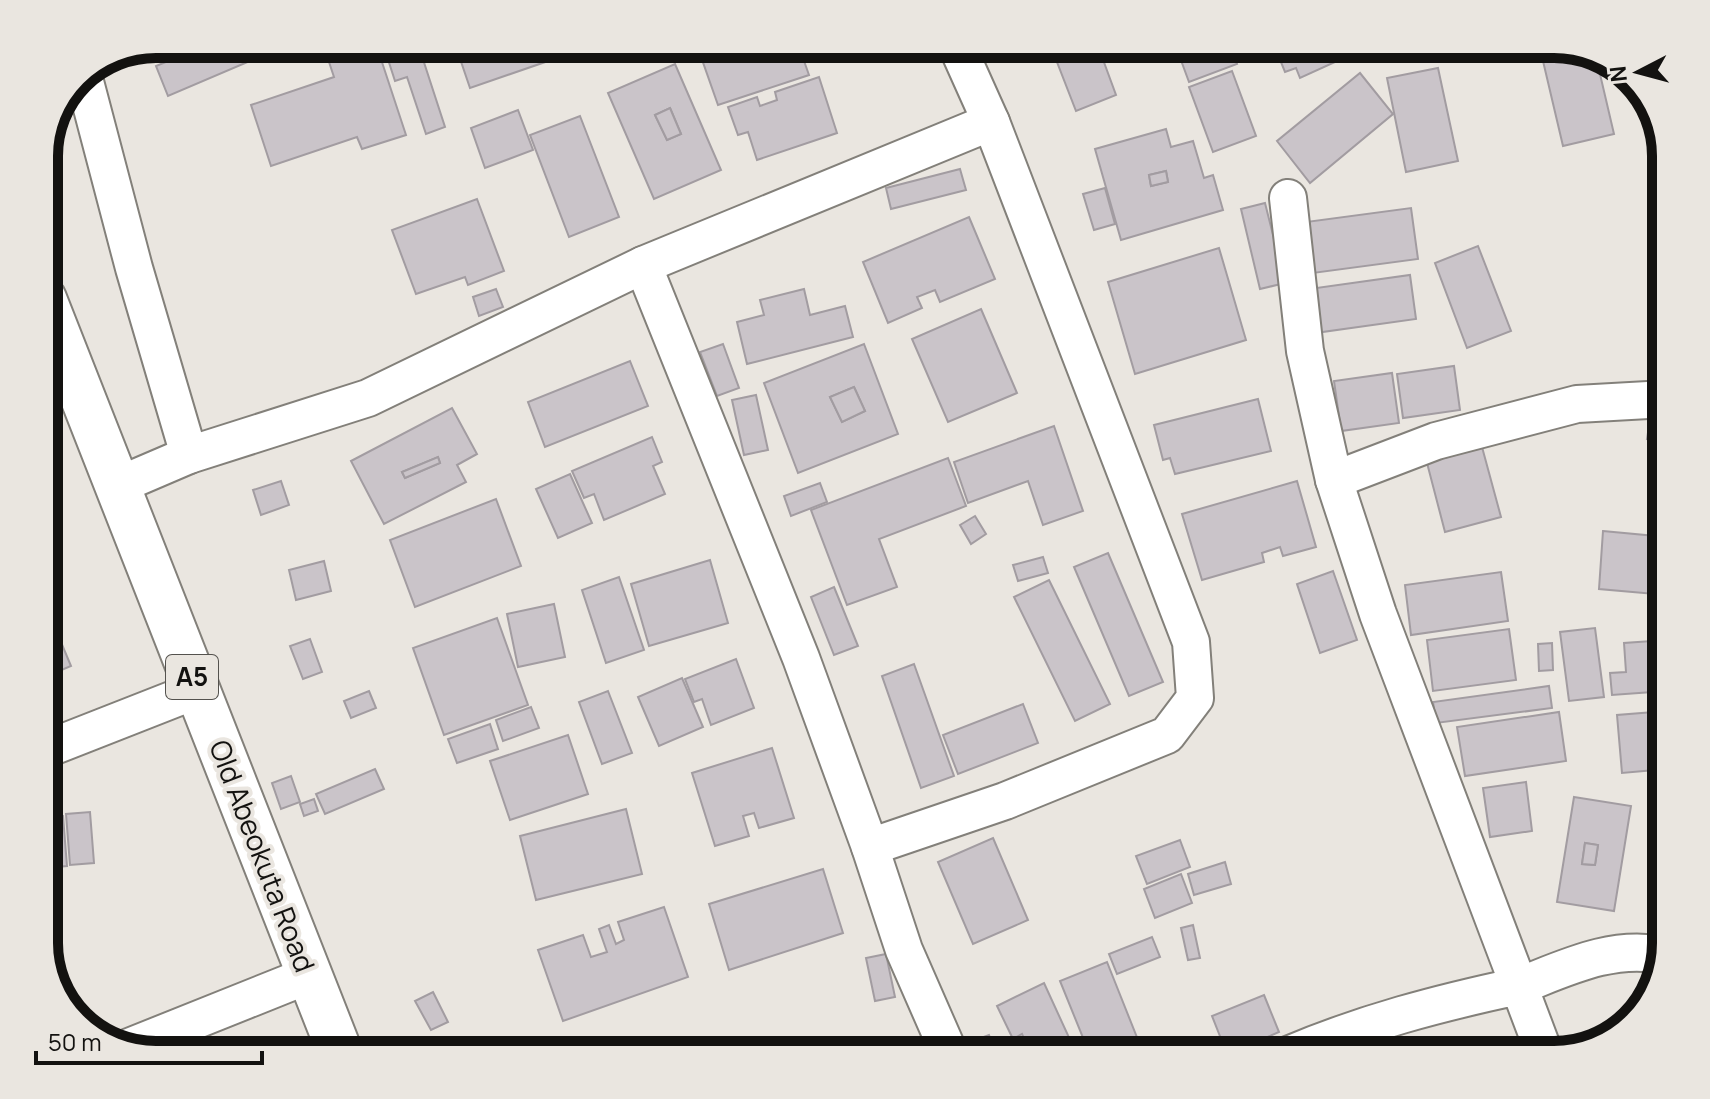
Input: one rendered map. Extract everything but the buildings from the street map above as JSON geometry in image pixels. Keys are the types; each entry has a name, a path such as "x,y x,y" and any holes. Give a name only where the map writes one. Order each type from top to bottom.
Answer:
{"highway":[{"name":"Old Abeokuta Road","path":"58,334 335,1041"}],"street":[{"path":"870,847 1005,801 1167,735 1195,698 1191,642 991,122 962,58"},
{"path":"87,88 134,268 189,455"},
{"path":"119,485 189,455 368,398 643,265 991,122"},
{"path":"1288,198 1305,351 1334,480 1378,614 1540,1041"},
{"path":"643,265 801,658 904,950 944,1041"},
{"path":"1334,480 1436,441 1577,404 1652,400"},
{"path":"58,745 197,690"},
{"path":"1320,1041 1429,1006 1519,986 1606,954 1639,950 1651,953"},
{"path":"146,1040 309,975"}]}
